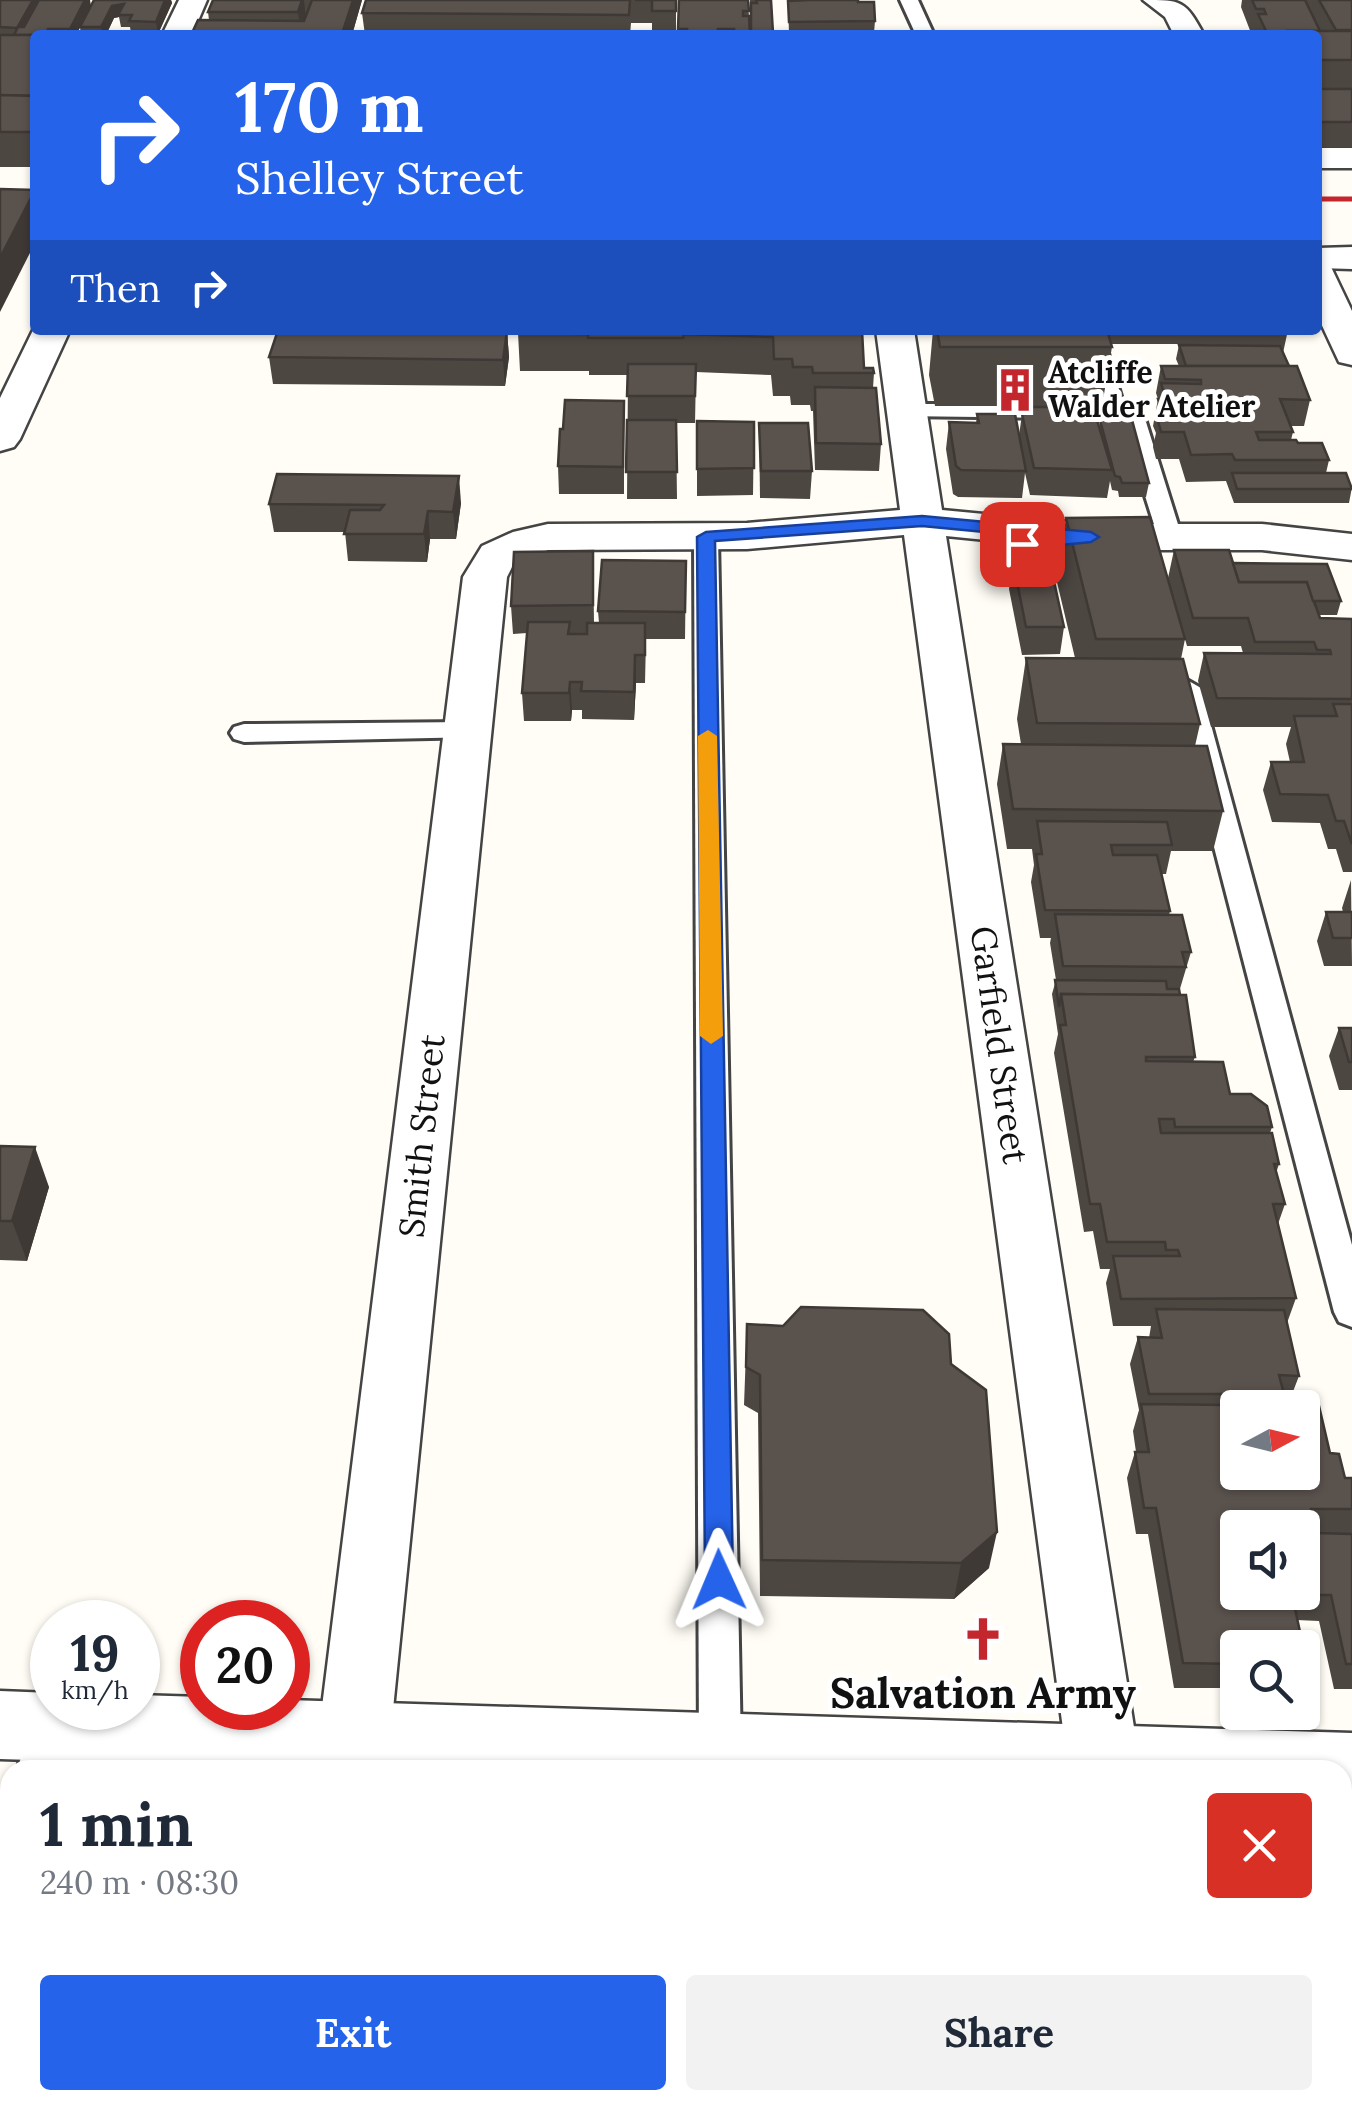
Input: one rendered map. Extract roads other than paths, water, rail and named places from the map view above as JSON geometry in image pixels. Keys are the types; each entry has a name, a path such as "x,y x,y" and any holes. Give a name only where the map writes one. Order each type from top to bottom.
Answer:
{"street":[{"path":"179,30 192,0"},
{"path":"1158,0 1177,12 1186,30"},
{"path":"1322,158 1352,158"},
{"path":"1322,258 1352,258"},
{"path":"1322,284 1352,354"},
{"name":"Garfield Street","path":"896,335 1103,1759"},
{"path":"0,351 46,341"},
{"path":"0,440 46,341"},
{"path":"726,537 1091,537 1158,548 1352,526"},
{"path":"1262,536 1352,547"},
{"name":"Smith Street","path":"354,1739 484,577 491,560 512,547 548,537 726,537"},
{"path":"29,1740 354,1739 1131,1760"}],"lane":[{"path":"909,0 923,30"},
{"path":"1092,335 1114,410"},
{"path":"908,411 1114,410 1134,422 1158,548"},
{"path":"720,1749 726,537"},
{"path":"1182,667 1352,1312"},
{"path":"244,733 468,731"}],"railway":[{"path":"1322,199 1352,199"}],"place":[{"name":"Atcliffe Walder Atelier","path":"1015,390"},
{"name":"Salvation Army","path":"983,1639"}]}
